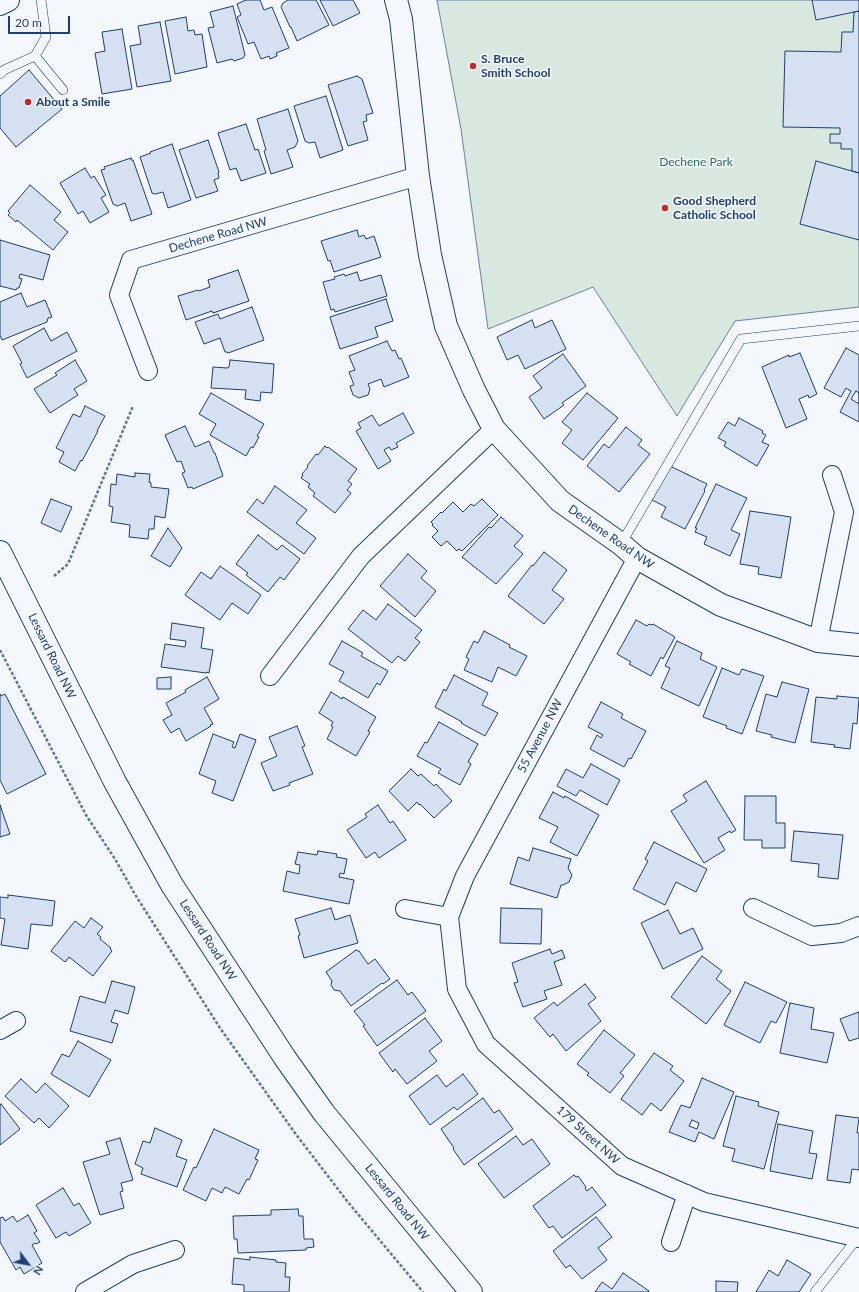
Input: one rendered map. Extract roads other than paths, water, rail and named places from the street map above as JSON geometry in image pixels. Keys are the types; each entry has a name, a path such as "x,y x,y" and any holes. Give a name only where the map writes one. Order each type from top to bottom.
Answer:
{"street":[{"path":"0,4 8,0"},
{"name":"Dechene Road NW","path":"396,0 401,19 418,176 430,255 446,326 474,390 494,429 560,501 629,551 721,605 818,641 859,645"},
{"name":"Dechene Road NW","path":"148,371 119,294 131,260 418,176"},
{"path":"270,676 361,556 494,429"},
{"path":"818,641 844,512 832,475"},
{"name":"55 Avenue NW","path":"449,917 465,876 629,551"},
{"name":"Lessard Road NW","path":"0,552 115,782 172,885 285,1058 324,1113 471,1292"},
{"path":"753,908 812,936 841,933 859,926"},
{"path":"405,909 449,917"},
{"name":"179 Street NW","path":"449,917 457,989 486,1044 622,1166 704,1202 859,1237"},
{"path":"0,1030 16,1021"},
{"path":"671,1242 687,1194"},
{"path":"85,1292 132,1264 175,1250"}],"lane":[{"path":"0,74 4,70 36,56 46,37 41,0"},
{"path":"36,56 62,90"},
{"path":"629,551 741,339 859,326"},
{"path":"815,1292 859,1237"}],"place":[{"name":"S. Bruce Smith School","path":"473,66"},
{"name":"About a Smile","path":"28,102"},
{"name":"Good Shepherd Catholic School","path":"665,208"}],"park label":[{"name":"Dechene Park","path":"696,162"}]}
